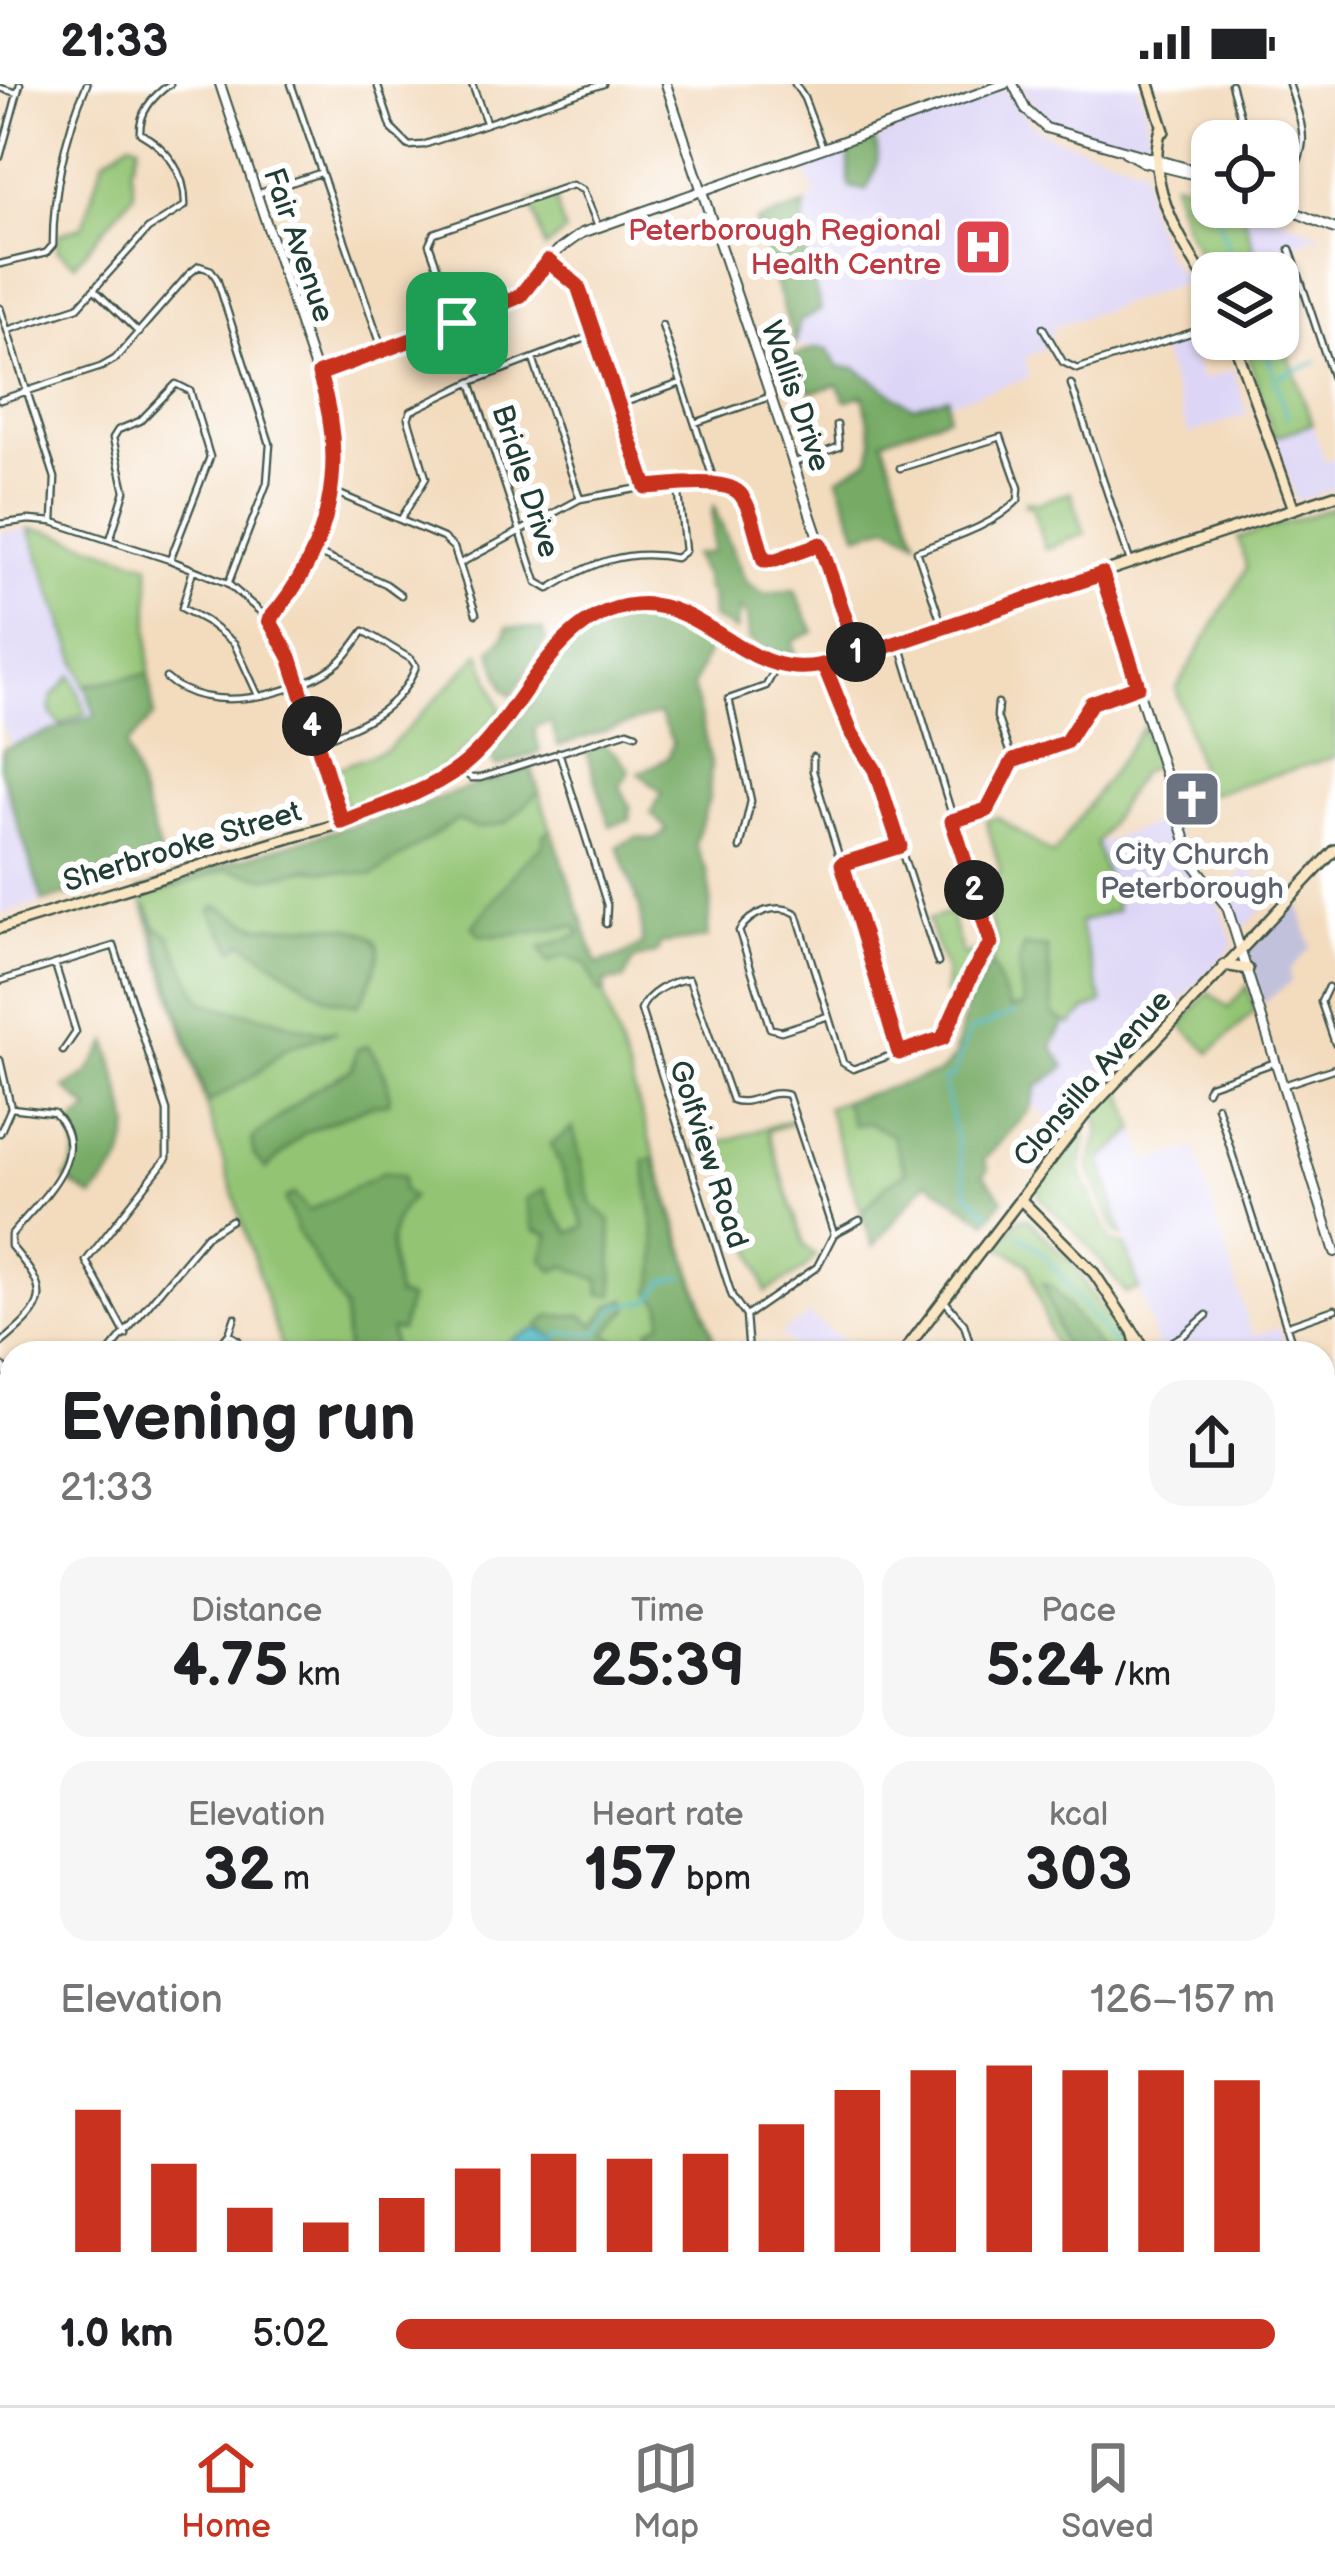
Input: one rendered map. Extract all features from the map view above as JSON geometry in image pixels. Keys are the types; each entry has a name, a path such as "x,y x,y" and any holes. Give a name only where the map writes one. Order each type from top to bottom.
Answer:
{"main road":[{"path":"1149,84 1162,125 1167,208 1191,256"},
{"path":"1240,360 1292,510"},
{"name":"Sherbrooke Street","path":"0,928 405,798 460,768 506,721 561,645 608,613 634,605 661,607 686,616 751,655 796,667 824,665 1335,495"},
{"name":"Clonsilla Avenue","path":"912,1341 1091,1107 1335,850"},
{"path":"1224,965 1248,969"},
{"path":"1030,1186 1031,1201 1041,1218"},
{"path":"1020,1199 1094,1273 1139,1341"},
{"path":"1007,1216 1023,1212 1041,1218"}],"street":[{"path":"0,156 20,84"},
{"path":"0,263 46,253 53,244 51,214 87,84"},
{"path":"8,331 78,307 148,229 185,206 186,194 170,154 140,133 145,109 170,84"},
{"name":"Fair Avenue","path":"220,84 333,423 332,491 289,600 269,620"},
{"path":"291,84 383,351"},
{"path":"377,84 392,129 409,146 604,84"},
{"path":"472,84 486,122"},
{"path":"571,84 574,94"},
{"name":"Wallis Drive","path":"666,84 858,656"},
{"path":"795,84 823,148"},
{"path":"319,374 520,296 566,243 598,227 984,87 1009,84 1046,128 1191,173"},
{"path":"1228,84 1240,120"},
{"path":"1289,84 1306,135 1299,160"},
{"path":"0,88 17,93"},
{"path":"257,194 321,172"},
{"path":"457,323 429,244 434,233 572,185 583,190 598,227"},
{"path":"1299,213 1334,226"},
{"path":"1290,249 1335,384"},
{"path":"548,261 578,286 646,487"},
{"path":"0,400 101,367 199,266 211,270 218,279 270,444 267,483 228,584"},
{"path":"96,291 139,332"},
{"path":"0,308 55,478 53,522"},
{"path":"662,325 715,484"},
{"path":"1042,328 1063,362 1077,370 1191,333"},
{"path":"401,519 426,478 408,418 411,411 471,382 594,335"},
{"path":"1328,360 1335,356"},
{"path":"533,359 580,499"},
{"name":"Bridle Drive","path":"471,382 537,582 549,589 618,555 676,558 686,551 678,485"},
{"path":"618,405 681,383"},
{"path":"110,540 125,491 113,438 118,430 140,421 176,384 184,385 190,391 210,457 170,560"},
{"path":"1071,384 1132,564"},
{"path":"695,423 770,396"},
{"path":"793,464 839,447 837,425"},
{"path":"900,468 1001,437 1019,488 1018,500 1009,510 974,530 917,551 944,627"},
{"path":"459,564 580,499 678,485 715,484 740,493 764,560 820,544"},
{"path":"332,491 443,538 454,548 476,614"},
{"path":"0,524 53,522 228,584 269,620 286,650 342,822"},
{"path":"311,551 401,595"},
{"path":"194,570 182,608 234,644 258,695"},
{"path":"1102,574 1193,862 1227,907 1335,1252"},
{"path":"166,678 177,688 230,702 330,669 364,631 374,633 416,666 367,724 317,741"},
{"path":"828,1016 781,1031 770,1028 742,944 740,931 749,918 780,908 797,914 843,1063 854,1069 943,1038 991,943 900,642"},
{"path":"740,848 751,801 729,700 766,686 778,664"},
{"path":"824,665 852,734 875,770 938,963"},
{"path":"1013,761 1066,742 1091,703 1138,686"},
{"path":"952,821 993,805 1013,761 998,704"},
{"path":"460,768 471,778 480,778 628,731 636,734"},
{"path":"559,752 607,905 606,924"},
{"path":"813,757 813,771 899,1053"},
{"path":"842,864 900,846"},
{"path":"0,981 113,946 166,1111 167,1157 86,1261 126,1335"},
{"path":"55,964 76,1032 63,1051"},
{"name":"Golfview Road","path":"746,1316 732,1296 640,1010 643,1003 675,982 689,979 732,1100 740,1103 775,1093 788,1095 834,1234"},
{"path":"1328,987 1322,1002 1335,1043"},
{"path":"1207,1091 1210,1085 1276,1062"},
{"path":"0,1063 10,1108 0,1133"},
{"path":"1284,1085 1335,1068"},
{"path":"1217,1106 1291,1341"},
{"path":"4,1341 28,1321 40,1296 38,1280 11,1246 11,1235 64,1169 71,1151 70,1136 54,1114 10,1108"},
{"path":"120,1341 206,1236 231,1220"},
{"path":"748,1341 746,1316 818,1267 834,1234 860,1220"},
{"path":"944,1300 964,1324 969,1341"},
{"path":"1286,1326 1335,1309"},
{"path":"1176,1341 1208,1315"},
{"path":"223,1341 235,1317"},
{"path":"229,1334 238,1341"},
{"path":"1172,1341 1180,1337"}],"shaded area":[{"path":"1137,84 1150,149 1049,123 1019,85"},
{"name":"Peterborough Regional Health Centre","path":"1004,88 1031,123 1048,135 1143,167 1147,206 1165,255 1186,282 1054,327 1046,347 1025,358 1029,378 950,402 948,397 912,407 838,367 828,349 795,345 806,205 815,196 803,165 849,148 849,186 866,190 876,170 879,137"},
{"path":"1299,225 1322,235 1269,252 1255,252 1247,228"},
{"path":"1188,341 1202,380 1233,369 1248,414 1189,434 1160,349"},
{"path":"1312,424 1325,461 1335,458 1335,488 1297,501 1274,437"},
{"path":"29,529 95,714 10,746 0,719 0,533"},
{"path":"0,768 43,902 0,915"},
{"path":"1171,818 1187,864 1195,880 1218,901 1234,945 1060,1126 1032,1104 1065,1023 1071,1025 1086,1010 1079,923 1096,844"},
{"path":"1247,868 1276,896 1243,929 1224,890"},
{"path":"1298,899 1311,947 1290,970 1291,982 1262,1004 1248,952"},
{"path":"1136,1130 1146,1162 1195,1149 1252,1335 1280,1328 1285,1341 1155,1341 1101,1160"},
{"path":"809,1315 843,1341 787,1341 780,1334"}],"green space":[{"path":"873,138 878,158 869,184 866,190 849,187 849,148"},
{"path":"131,141 139,144 131,168 134,193 75,264 57,250 59,234 83,226 104,159"},
{"path":"1173,181 1191,186 1191,228 1247,228 1255,252 1199,252 1178,207"},
{"path":"554,196 565,232 545,248 531,203"},
{"path":"806,205 802,239 821,310 800,321 795,345 756,222"},
{"path":"816,348 828,349 838,367 856,368 912,407 948,397 948,416 883,440 917,540 890,525 858,535 838,478 869,459 873,441 863,395 846,401 837,385 811,392 789,358"},
{"path":"1250,360 1290,360 1312,424 1274,437"},
{"path":"1071,492 1085,534 1045,549 1026,501 1038,503"},
{"path":"713,505 746,582 765,594 794,589 814,632 793,641 795,655 774,652 749,640 747,616 740,608 736,631 712,618 711,592 706,590 693,555 712,552"},
{"path":"1335,507 1335,562 1329,564 1330,573 1335,573 1335,623 1325,629 1335,663 1335,757 1207,795 1176,689 1247,568 1238,538"},
{"path":"29,529 49,531 149,564 149,674 85,685"},
{"path":"654,613 681,621 711,643 693,686 711,763 709,798 695,844 707,872 711,899 707,938 660,944 657,953 633,960 624,980 604,982 605,992 598,992 586,964 564,956 548,963 540,948 580,934 575,926 491,936 479,935 473,926 543,845 544,834 552,830 597,964 642,944 641,911 618,846 636,837 655,840 667,830 651,813 662,793 639,773 668,758 673,743 659,714 558,746 551,722 534,727 540,752 496,767 489,754 575,646 622,619"},
{"path":"507,627 542,630 546,640 512,695 504,689 491,650"},
{"path":"480,653 501,709 487,726 452,760 410,790 348,811 333,770 388,749"},
{"path":"149,674 154,716 126,746 164,866 43,902 0,768 3,749 95,715 85,685"},
{"path":"72,675 86,713 60,725 51,713 51,698"},
{"path":"1143,727 1155,766 1140,773 1096,844 1117,910 1079,923 1103,1003 1086,1010 1071,1025 1054,1016 1047,948 1018,965 1025,1006 1010,1009 991,963 997,944 978,881 1001,873 986,821 997,817 1053,855"},
{"path":"602,744 630,770 620,786 630,806 630,820 610,826 586,749"},
{"path":"531,767 714,1341 279,1341 139,890"},
{"path":"531,767 539,792 506,823 477,828 457,820 373,875 309,869 265,878 228,869 142,898 139,890 412,807"},
{"path":"147,905 156,927 169,935 202,1002 310,1030 336,1032 285,1049 255,1075 207,1103"},
{"path":"216,906 259,926 334,926 370,935 378,946 377,962 364,995 357,1005 327,998 243,942 234,949 210,911"},
{"path":"950,913 963,955 979,951 954,1000 945,994 946,973 928,920"},
{"path":"1024,946 1047,948 1054,1015 1065,1023 1052,1046 1065,1067 1038,1086 1030,1110 984,1160 988,1169 983,1175 1003,1199 987,1222 927,1181 873,1247 862,1213 885,1186 906,1172 892,1135 868,1123 853,1125 844,1101 940,1073 954,1057 967,1006 991,963 1010,1009 1024,1006 1018,965"},
{"path":"1247,986 1255,1011 1210,1053 1181,1025 1209,992 1228,1008"},
{"path":"108,1042 130,1126 122,1161 93,1198 65,1179 76,1153 70,1125 90,1110 65,1088 87,1074"},
{"path":"368,1046 387,1080 389,1103 369,1106 304,1133 266,1169 254,1156 252,1139 312,1091 352,1069 357,1049"},
{"path":"1121,1086 1136,1130 1101,1160 1123,1236 1116,1233 1089,1167 1100,1129 1096,1114"},
{"path":"844,1101 853,1125 868,1122 892,1135 906,1172 885,1186 862,1213 827,1107"},
{"path":"790,1120 768,1131 804,1245 815,1256 803,1270 766,1292 720,1148 694,1155 693,1151"},
{"path":"573,1128 591,1203 610,1221 614,1295 600,1294 599,1280 565,1266 554,1271 542,1259 549,1235 534,1230 526,1199 544,1189 570,1233 585,1227 551,1144"},
{"path":"1083,1128 1086,1137 1080,1171 1111,1242 1126,1246 1139,1289 1126,1293 1086,1243 1039,1197 1039,1187"},
{"path":"654,1159 714,1341 657,1341 649,1330 662,1322 662,1304 650,1292 656,1263 644,1160"},
{"path":"384,1172 403,1176 403,1190 412,1197 392,1232 391,1255 397,1296 409,1299 401,1330 391,1330 392,1341 346,1341 344,1308 297,1230 285,1199 294,1194 309,1211"},
{"path":"1020,1218 1027,1218 1074,1265 1122,1341 1052,1341 1028,1264 999,1246"},
{"path":"1043,1283 1053,1287 1095,1341 1061,1341"},
{"path":"626,1299 629,1309 605,1333 616,1341 554,1341 539,1325 551,1316 582,1315 595,1325 611,1305"}],"water":[{"path":"537,1329 558,1341 512,1341"}],"waterway":[{"path":"1221,228 1229,250"},
{"path":"1269,360 1287,417"},
{"path":"1280,376 1317,362"},
{"path":"989,1214 968,1193 943,1080 953,1076 969,1032 1014,1013"},
{"path":"1019,1234 1043,1253 1111,1341"},
{"path":"556,1338 562,1333 597,1334 616,1306 650,1301 665,1281 684,1277"}],"place":[{"name":"Peterborough Regional Health Centre","path":"983,247"},
{"name":"City Church Peterborough","path":"1192,799"}],"route":[{"path":"457,323 319,374 333,423 332,491 300,579 289,600 269,620 290,657 342,822 405,798 460,768 506,721 561,645 608,613 634,605 661,607 686,616 751,655 796,667 824,665 849,658 858,656 1102,574 1138,686 1091,703 1066,742 1013,761 993,805 952,821 991,943 972,973 946,1036 899,1053 842,864 900,846 875,770 852,734 824,665 858,656 820,544 764,560 744,499 733,488 715,484 646,487 578,286 548,261 520,296 457,323"}]}
